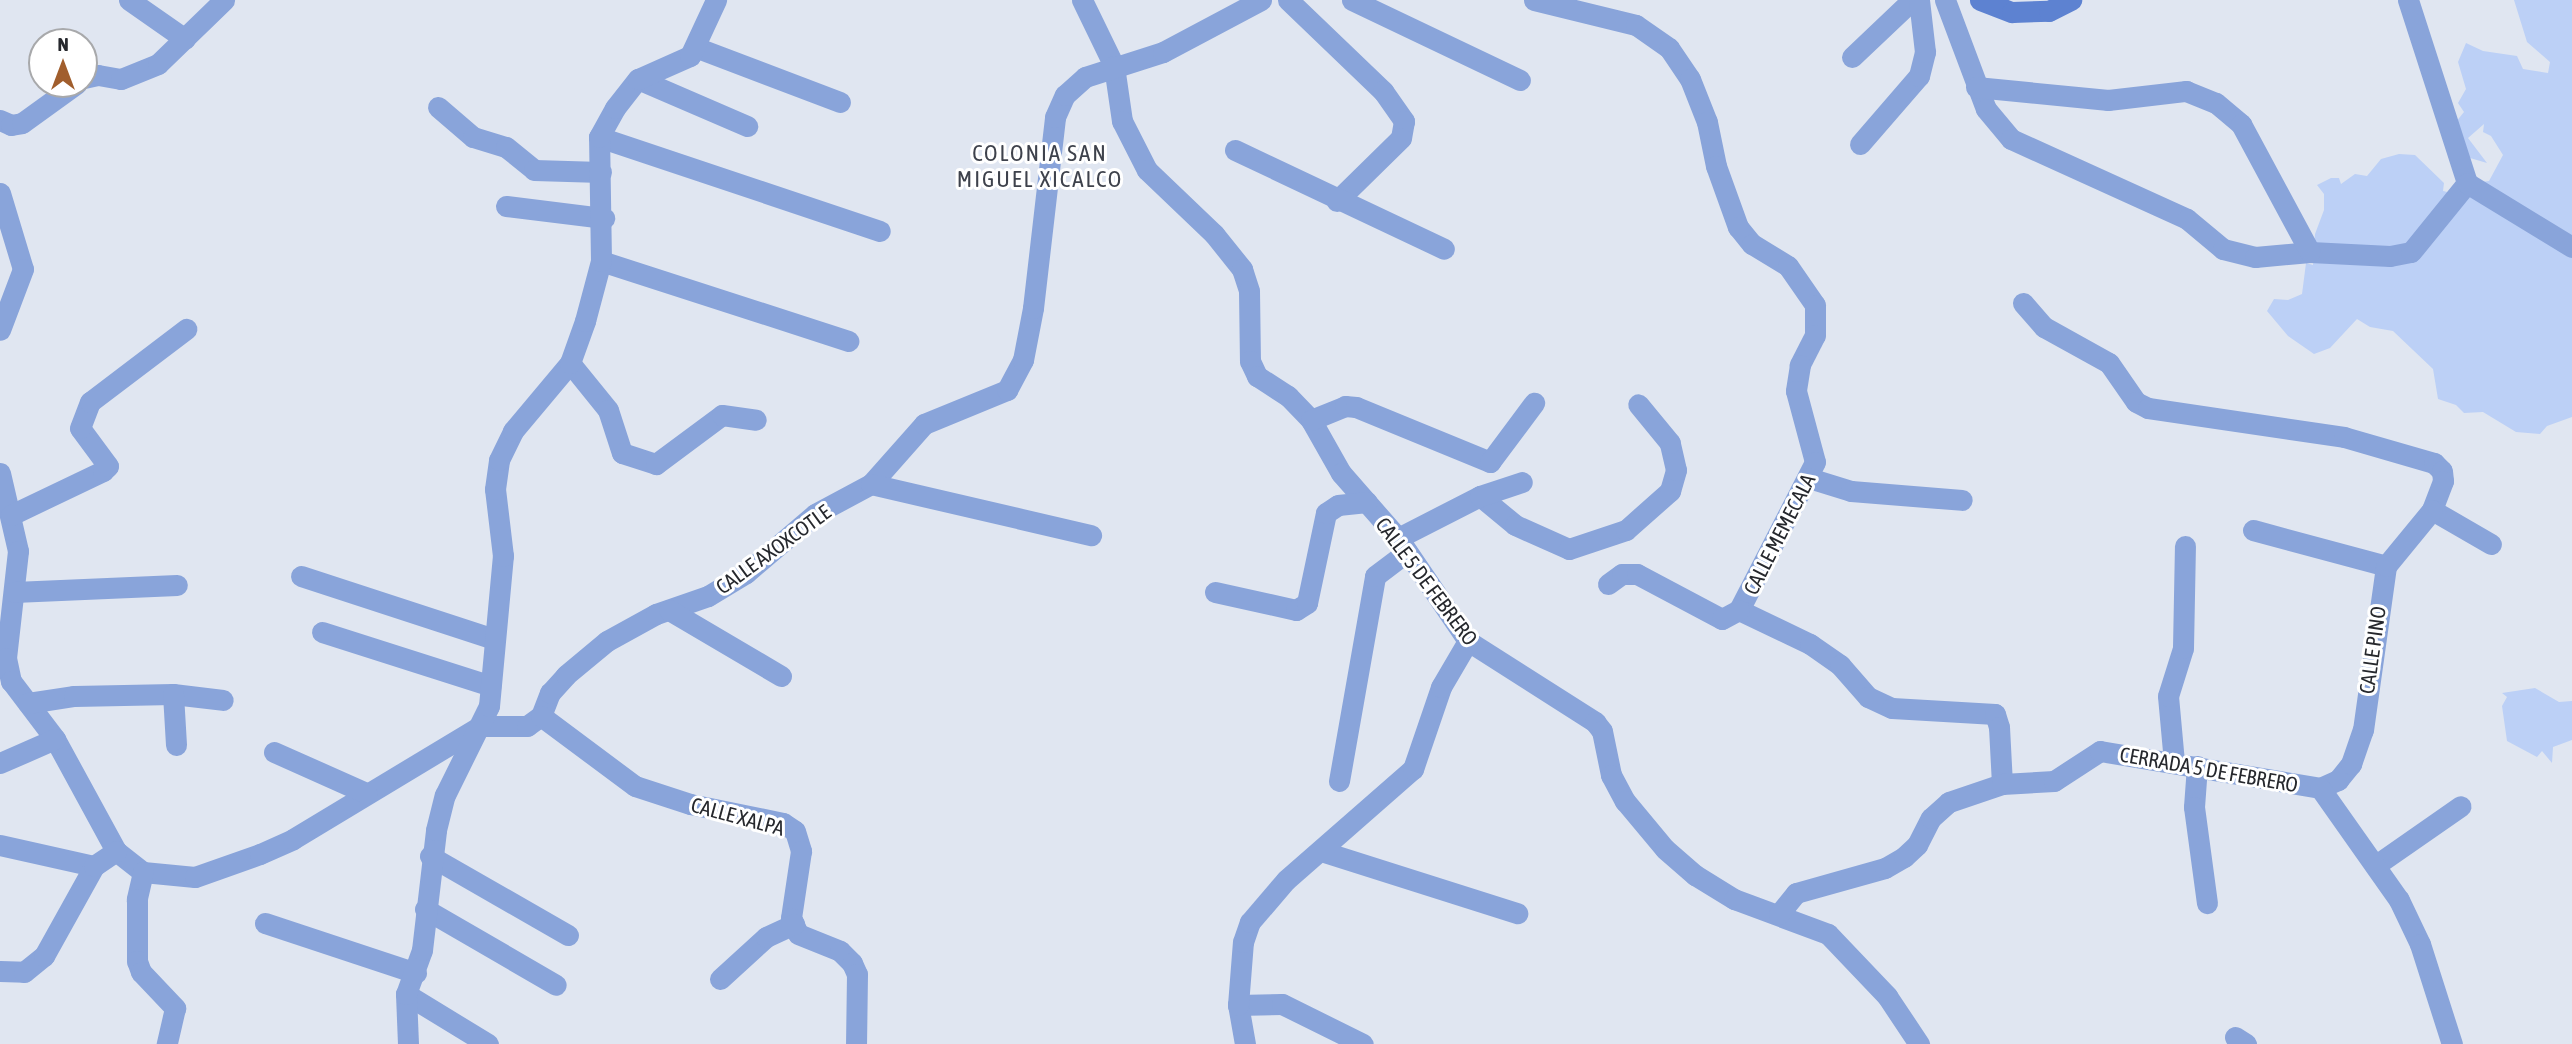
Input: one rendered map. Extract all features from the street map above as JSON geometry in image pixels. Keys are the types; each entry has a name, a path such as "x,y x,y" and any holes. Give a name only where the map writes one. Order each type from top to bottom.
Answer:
{"main road":[{"path":"1980,0 2012,12 2049,11 2071,0"}],"street":[{"path":"129,0 185,39"},
{"path":"98,77 135,76 158,64 224,0"},
{"path":"408,1044 406,994 416,973 430,856 445,795 480,726 491,686 503,556 495,489 499,460 513,431 570,363 601,261 604,218 599,137 615,107 638,79 652,69 684,59 695,47 716,0"},
{"name":"CALLE 5 DE FEBRERO","path":"1082,0 1114,66 1122,121 1147,170 1214,234 1242,269 1249,290 1247,327 1257,376 1288,397 1311,420 1341,473 1403,545 1424,581 1454,615 1468,641 1595,723 1602,731 1611,775 1625,801 1665,849 1695,875 1734,899 1828,934 1887,996 1919,1044"},
{"name":"CALLE AXOXCOTLE","path":"541,716 550,694 597,649 668,610 708,596 746,573 815,514 871,484 924,424 1007,390 1023,360 1033,308 1055,117 1065,95 1085,77 1163,52 1261,0"},
{"path":"1288,0 1383,91 1404,121 1401,138 1337,201"},
{"path":"1352,0 1520,80"},
{"name":"CALLE MEMECALA","path":"1534,0 1636,24 1669,48 1690,79 1738,227 1752,244 1788,266 1804,284 1815,305 1815,335 1800,365 1796,391 1800,413 1815,450 1809,478 1739,610 1810,644 1840,665 1868,697 1892,708 1994,714 1999,727 2002,784"},
{"path":"1852,57 1912,0"},
{"path":"1860,144 1919,76 1926,51 1919,0"},
{"path":"1945,0 1976,88 1986,109 2011,139 2187,219 2223,249 2255,257 2310,252 2390,256 2411,252 2467,183"},
{"path":"2409,0 2467,183 2572,247"},
{"path":"695,47 840,102"},
{"path":"638,79 747,126"},
{"path":"1976,88 2108,100 2186,91 2216,103 2241,124 2310,252"},
{"path":"0,120 11,125 22,123 57,98"},
{"path":"438,107 473,137 506,147 534,170 601,172"},
{"path":"599,137 880,231"},
{"path":"1235,150 1337,201 1444,249"},
{"path":"0,193 23,269 0,330"},
{"path":"506,206 604,218"},
{"path":"601,261 848,341"},
{"path":"2023,303 2044,327 2109,363 2136,402 2148,408 2344,437 2434,463 2442,471 2443,481 2432,510 2386,566 2253,530"},
{"path":"11,515 103,471 108,466 80,428 90,402 186,329"},
{"path":"570,363 608,410 622,453 656,464 722,415 756,420"},
{"path":"1311,420 1345,406 1356,407 1490,462 1534,403"},
{"path":"1480,496 1515,526 1569,549 1626,530 1670,491 1676,470 1670,443 1638,404"},
{"path":"0,473 18,551 14,592 4,627 11,681 55,738 116,852 142,872 195,877 260,854 293,839 480,726 527,726 541,716"},
{"path":"1809,478 1851,491 1962,500"},
{"path":"1339,781 1375,576 1403,545 1480,496 1522,482"},
{"path":"871,484 1091,535"},
{"path":"1215,592 1296,610 1307,603 1326,513 1338,505 1367,502"},
{"path":"2432,510 2491,544"},
{"path":"2174,762 2168,696 2183,648 2185,546"},
{"name":"CALLE PINO","path":"2320,788 2338,780 2351,764 2362,730 2386,566"},
{"path":"1608,584 1622,574 1637,574 1722,619 1739,610"},
{"path":"301,576 495,639"},
{"path":"14,592 177,586"},
{"path":"668,610 781,676"},
{"path":"321,632 491,686"},
{"path":"1245,1044 1238,1005 1242,942 1250,922 1286,880 1413,769 1441,687 1468,641"},
{"path":"29,703 74,696 173,694 223,699"},
{"path":"173,694 176,745"},
{"name":"CALLE XALPA","path":"541,716 635,786 690,804 783,823 795,831 801,851 790,918 793,923"},
{"path":"0,763 55,738"},
{"path":"274,751 366,793"},
{"name":"CERRADA 5 DE FEBRERO","path":"1779,914 1796,893 1885,867 1904,857 1917,845 1931,818 1949,802 2002,784 2054,780 2099,751 2320,788 2376,865 2420,944 2452,1044"},
{"path":"2197,766 2194,807 2207,903"},
{"path":"2376,865 2461,806"},
{"path":"0,845 94,866"},
{"path":"1321,851 1517,913"},
{"path":"0,971 24,972 44,956 94,866 116,852"},
{"path":"430,856 568,935"},
{"path":"142,872 137,961 141,972 175,1008 167,1044"},
{"path":"425,909 556,985"},
{"path":"265,923 416,973"},
{"path":"720,979 766,937 793,923 810,942 840,951 852,963 857,974 856,1044"},
{"path":"406,994 488,1044"},
{"path":"1238,1005 1282,1004 1363,1044"}],"shaded area":[{"path":"2514,0 2572,0 2572,417 2547,426 2540,434 2516,432 2483,412 2464,413 2456,405 2438,399 2433,369 2393,331 2370,327 2357,319 2330,348 2314,354 2288,336 2267,311 2274,299 2288,300 2302,294 2306,263 2313,265 2315,234 2324,210 2324,194 2317,185 2331,178 2339,178 2341,184 2355,174 2367,176 2381,159 2399,154 2415,155 2444,183 2443,191 2460,195 2475,183 2489,181 2503,155 2491,136 2483,132 2484,124 2468,138 2487,163 2470,158 2451,128 2464,112 2458,103 2466,89 2458,62 2466,43 2483,51 2517,56 2523,69 2548,73 2550,62 2527,42"},
{"path":"2535,688 2559,702 2572,701 2572,740 2553,747 2552,763 2542,751 2537,757 2507,741 2502,706 2507,697 2502,693"}],"district":[{"name":"COLONIA SAN MIGUEL XICALCO","path":"1040,166"}]}
